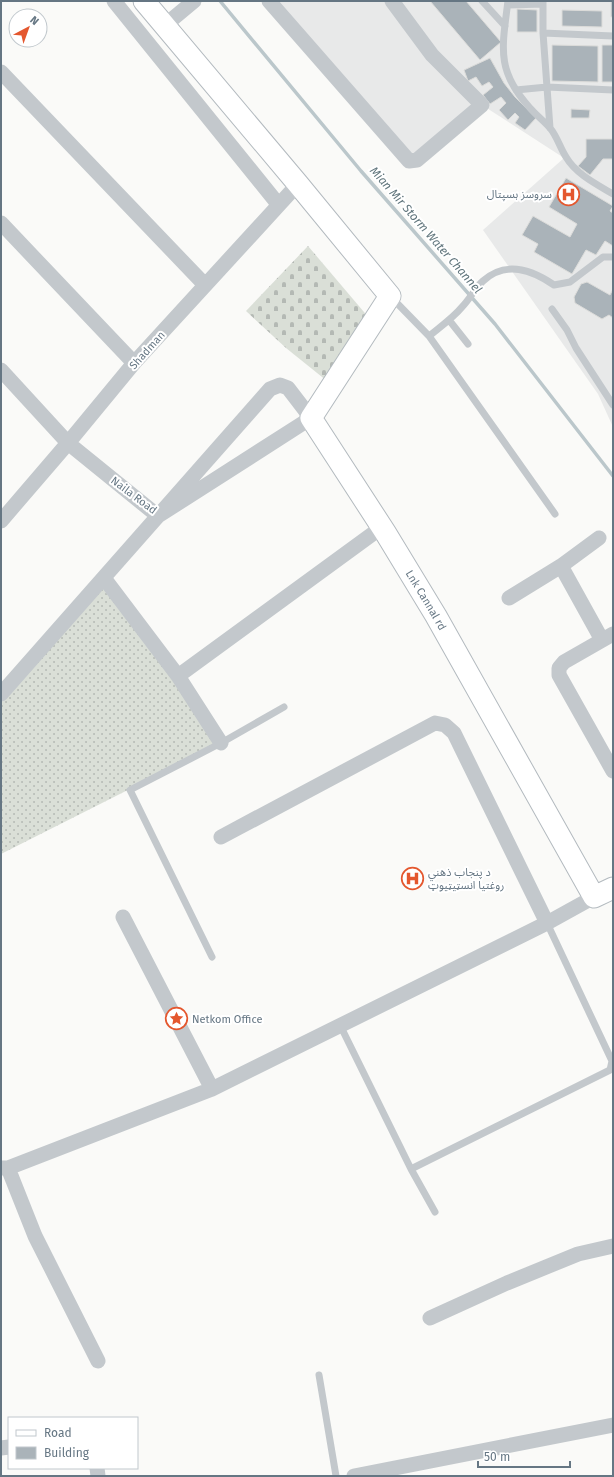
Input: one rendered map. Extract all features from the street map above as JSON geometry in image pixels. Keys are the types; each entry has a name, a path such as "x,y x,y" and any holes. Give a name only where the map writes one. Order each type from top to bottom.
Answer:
{"street":[{"path":"114,1 278,204"},
{"path":"1,694 158,516 311,418 390,296 144,1"},
{"path":"164,26 194,1"},
{"path":"269,1 409,162 417,160 482,105 432,55 392,1"},
{"path":"1,72 205,285"},
{"name":"Shadman","path":"1,521 134,363 278,204 298,184"},
{"path":"1,223 134,363"},
{"name":"Naila Road","path":"1,370 68,443 158,516 270,389 280,385 288,388 311,418"},
{"name":"Lnk Cannal rd","path":"311,418 382,527 436,616 594,897"},
{"path":"178,676 382,527"},
{"path":"509,598 562,566 599,538"},
{"path":"562,566 608,637 564,662 559,668 559,675 613,771"},
{"path":"104,578 178,676 221,743"},
{"path":"221,837 435,724 445,725 454,733 547,923"},
{"path":"98,1361 34,1236 5,1168 212,1089 547,923 613,888"},
{"path":"123,917 212,1089"},
{"path":"430,1318 507,1283 578,1254 613,1246"},
{"path":"354,1476 613,1425"}],"lane":[{"path":"482,1 505,26"},
{"path":"550,128 543,33 543,3 508,3 503,52 504,66 509,78 530,108 550,128 566,158 576,170 613,194"},
{"path":"543,33 613,36"},
{"path":"516,90 547,87 613,90"},
{"path":"430,336 461,308 483,281 496,271 508,269 527,272 541,276 554,286 570,282 603,258 613,257"},
{"path":"390,296 430,336 555,514"},
{"path":"552,309 567,330 576,348 613,405"},
{"path":"449,320 468,344"},
{"path":"212,957 130,790 221,743 284,707"},
{"path":"411,1169 610,1070 612,1061 547,923"},
{"path":"340,1025 411,1169 435,1212"},
{"path":"319,1375 336,1476"}],"shaded area":[{"name":"سروسز ہسپتال","path":"269,1 613,1 613,427 598,394 483,230 564,158 482,105 417,160"}],"green space":[{"path":"308,246 375,325 332,385 286,348 246,311"},
{"path":"104,578 221,743 1,854 1,694"}],"building":[{"path":"430,1 466,1 501,42 480,60"},
{"path":"611,1 613,1 613,17 611,17"},
{"path":"517,9 537,10 537,32 517,32"},
{"path":"562,10 602,11 602,27 562,26"},
{"path":"552,45 598,46 598,82 552,81"},
{"path":"602,45 613,45 613,82 602,82"},
{"path":"490,58 504,83 515,97 536,118 525,130 515,123 519,117 515,113 508,120 499,110 506,103 501,97 490,104 483,95 493,87 489,82 482,86 476,77 468,81 464,70"},
{"path":"571,109 590,110 589,118 571,118"},
{"path":"586,139 613,139 613,159 603,159 590,175 578,166 586,157"},
{"path":"566,178 613,206 610,211 613,213 613,246 605,241 596,255 586,250 572,274 534,252 538,244 522,235 533,216 570,237 577,224 549,207"},
{"path":"587,282 610,295 613,289 613,318 609,315 602,319 575,303 574,297 581,284"}],"waterway":[{"name":"Mian Mir Storm Water Channel","path":"220,1 361,171 495,324 613,476"}],"place":[{"name":"سروسز ہسپتال","path":"568,194"},
{"name":"د پنجاب ذهني روغتیا انسټیټیوټ","path":"412,878"},
{"name":"Netkom Office","path":"176,1019"}]}
